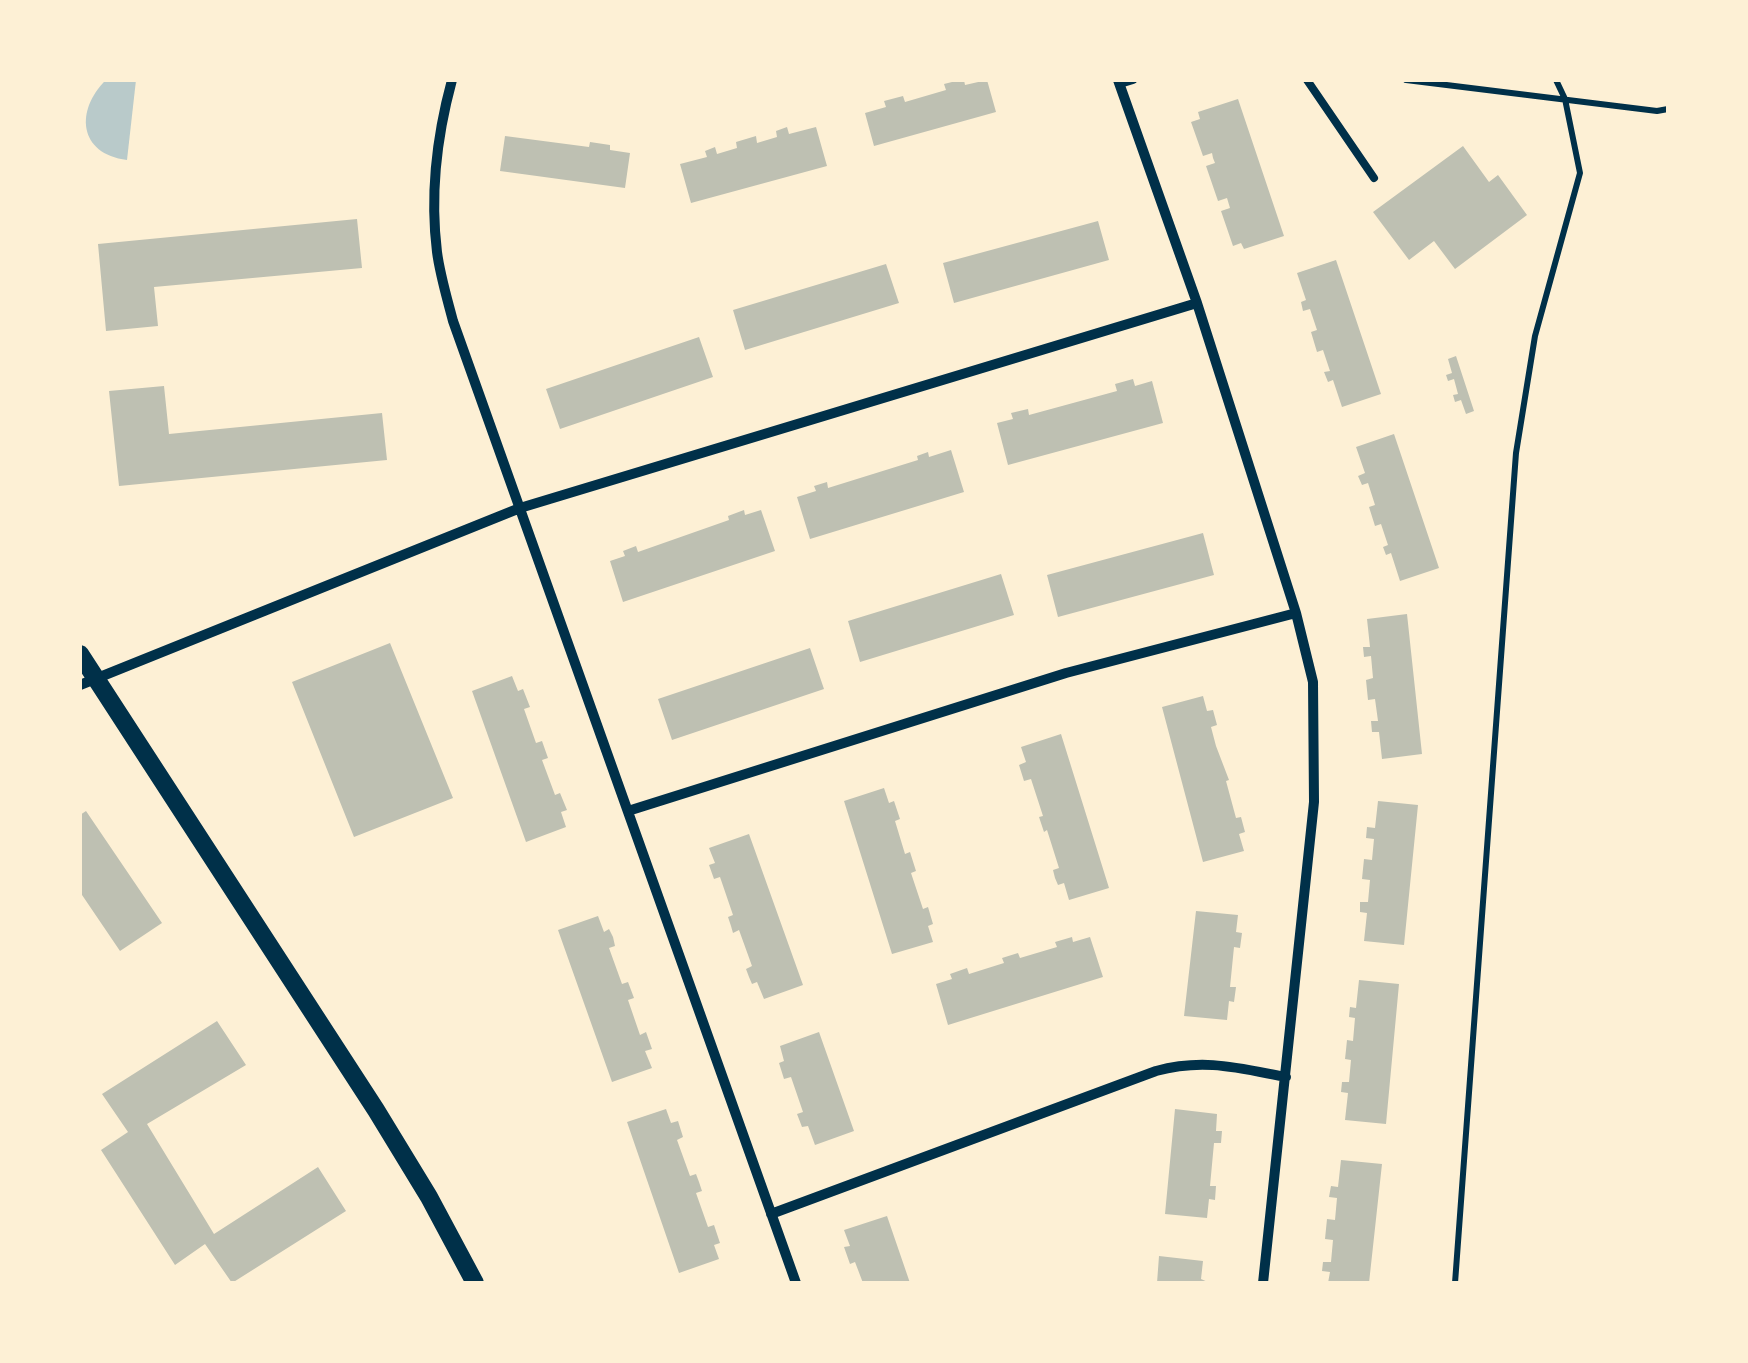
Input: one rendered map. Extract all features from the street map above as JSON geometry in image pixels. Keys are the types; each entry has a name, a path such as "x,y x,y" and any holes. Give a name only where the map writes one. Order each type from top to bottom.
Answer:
{"street":[{"path":"452,80 438,154 434,210 437,253 452,321 796,1283"},
{"path":"1119,82 1198,303 1296,613 1313,682 1314,802 1263,1283"},
{"path":"87,681 520,508 1198,303"},
{"path":"628,811 1066,673 1296,613"},
{"path":"80,654 87,681 376,1110 476,1283"},
{"path":"771,1214 1186,1062 1286,1077"}],"lane":[{"path":"1119,82 1132,80"},
{"path":"1307,80 1374,178"}],"path":[{"path":"1406,80 1657,111 1668,109"},
{"path":"1455,1283 1516,453 1535,336 1580,173 1565,99 1556,80"}],"shaded area":[{"path":"106,80 136,80 127,160 99,149 86,129 89,104"}],"building":[{"path":"960,80 965,85 987,80 996,112 874,146 865,113 886,107 884,101 903,96 905,102 946,90 944,84"},
{"path":"1238,99 1284,236 1244,249 1241,243 1233,246 1221,211 1230,208 1227,198 1218,201 1206,166 1215,163 1212,153 1203,156 1191,122 1200,119 1198,112"},
{"path":"787,127 789,134 816,127 827,166 691,203 680,164 707,157 705,151 715,147 717,154 756,136 757,143 777,137 776,131"},
{"path":"505,136 589,147 590,142 630,153 625,188 500,171"},
{"path":"1463,146 1489,182 1498,175 1527,215 1455,269 1434,241 1409,260 1373,212"},
{"path":"357,219 362,268 154,287 158,326 106,331 98,244"},
{"path":"1098,221 1109,260 954,303 943,263"},
{"path":"1336,260 1381,394 1342,407 1333,380 1328,382 1324,372 1330,371 1323,350 1317,352 1311,332 1317,330 1310,309 1303,311 1301,302 1306,300 1297,273"},
{"path":"886,264 899,303 745,350 733,310"},
{"path":"699,337 713,377 560,429 546,389"},
{"path":"1456,356 1474,411 1466,414 1461,400 1455,402 1453,395 1458,394 1454,379 1448,381 1446,375 1452,373 1448,359"},
{"path":"1133,379 1135,386 1152,381 1163,423 1008,465 997,423 1013,419 1011,413 1028,409 1029,415 1117,391 1115,384"},
{"path":"164,386 169,434 382,413 387,460 119,486 109,391"},
{"path":"1394,434 1439,568 1400,581 1391,553 1386,555 1383,547 1388,545 1381,524 1375,526 1369,507 1375,505 1368,483 1362,485 1358,476 1365,473 1356,447"},
{"path":"951,450 964,492 810,539 797,497 816,491 814,486 827,482 828,488 918,460 917,456 928,452 929,457"},
{"path":"744,510 745,515 761,510 775,551 623,602 610,561 625,556 623,551 636,546 638,552 729,520 728,516"},
{"path":"1203,533 1214,575 1058,617 1047,575"},
{"path":"1001,574 1014,615 860,662 848,621"},
{"path":"1407,614 1422,754 1382,759 1379,732 1372,732 1371,721 1378,721 1375,699 1368,700 1366,680 1373,678 1371,656 1364,657 1363,647 1370,647 1367,619"},
{"path":"390,643 453,798 354,837 292,682"},
{"path":"810,648 824,689 672,740 658,699"},
{"path":"512,676 530,707 524,709 536,743 542,741 548,758 542,760 555,795 560,793 567,810 561,812 566,827 526,842 472,691"},
{"path":"1203,696 1207,711 1213,710 1217,725 1211,727 1229,780 1226,781 1236,818 1241,817 1245,832 1239,834 1244,851 1203,862 1162,707"},
{"path":"1061,734 1109,888 1069,900 1064,883 1058,885 1055,878 1053,870 1059,868 1039,817 1043,816 1031,779 1024,781 1019,765 1026,762 1021,747"},
{"path":"884,788 889,803 894,801 900,819 895,821 905,854 910,852 916,871 911,873 923,909 928,907 933,924 928,926 933,942 892,954 844,801"},
{"path":"1378,801 1418,805 1404,945 1364,941 1367,913 1360,912 1360,902 1368,902 1370,880 1362,879 1364,859 1372,860 1374,839 1366,838 1367,827 1375,828"},
{"path":"86,811 162,923 120,951 80,892 80,815"},
{"path":"749,834 803,985 764,999 746,969 752,966 739,930 733,933 728,917 733,915 720,877 714,879 709,865 715,863 709,848"},
{"path":"1196,911 1238,915 1236,932 1242,933 1240,948 1234,947 1230,987 1236,987 1234,1002 1229,1001 1227,1020 1184,1016"},
{"path":"598,916 604,932 609,929 613,937 615,946 609,948 622,984 628,982 634,998 628,1000 640,1035 646,1032 652,1049 645,1051 652,1068 612,1082 558,930"},
{"path":"1072,937 1073,942 1090,937 1103,977 948,1025 936,984 952,979 950,974 967,968 969,974 1004,963 1002,958 1018,953 1020,958 1057,947 1055,942"},
{"path":"1359,980 1399,984 1386,1124 1345,1120 1348,1093 1341,1092 1342,1082 1349,1082 1351,1060 1345,1059 1347,1040 1353,1041 1355,1018 1349,1017 1350,1007 1356,1008"},
{"path":"217,1021 246,1065 147,1124 214,1234 318,1167 346,1211 232,1283 205,1244 175,1265 101,1150 128,1132 102,1094"},
{"path":"819,1032 854,1131 815,1145 808,1126 802,1127 797,1114 803,1112 791,1077 784,1079 779,1063 784,1061 780,1046"},
{"path":"666,1109 671,1123 678,1121 683,1137 677,1140 690,1176 696,1174 699,1182 702,1191 696,1193 708,1227 714,1225 720,1243 714,1245 719,1259 679,1273 627,1122"},
{"path":"1175,1109 1217,1114 1216,1131 1222,1131 1221,1143 1214,1143 1210,1186 1216,1186 1215,1200 1209,1199 1207,1218 1165,1214"},
{"path":"1341,1160 1382,1164 1369,1283 1328,1283 1330,1272 1322,1271 1323,1262 1331,1262 1333,1240 1325,1239 1327,1219 1335,1220 1337,1198 1329,1197 1331,1186 1338,1187"},
{"path":"887,1216 910,1283 863,1283 855,1262 850,1264 844,1247 850,1246 844,1230"},
{"path":"1159,1256 1203,1261 1201,1279 1210,1283 1157,1283"}]}
